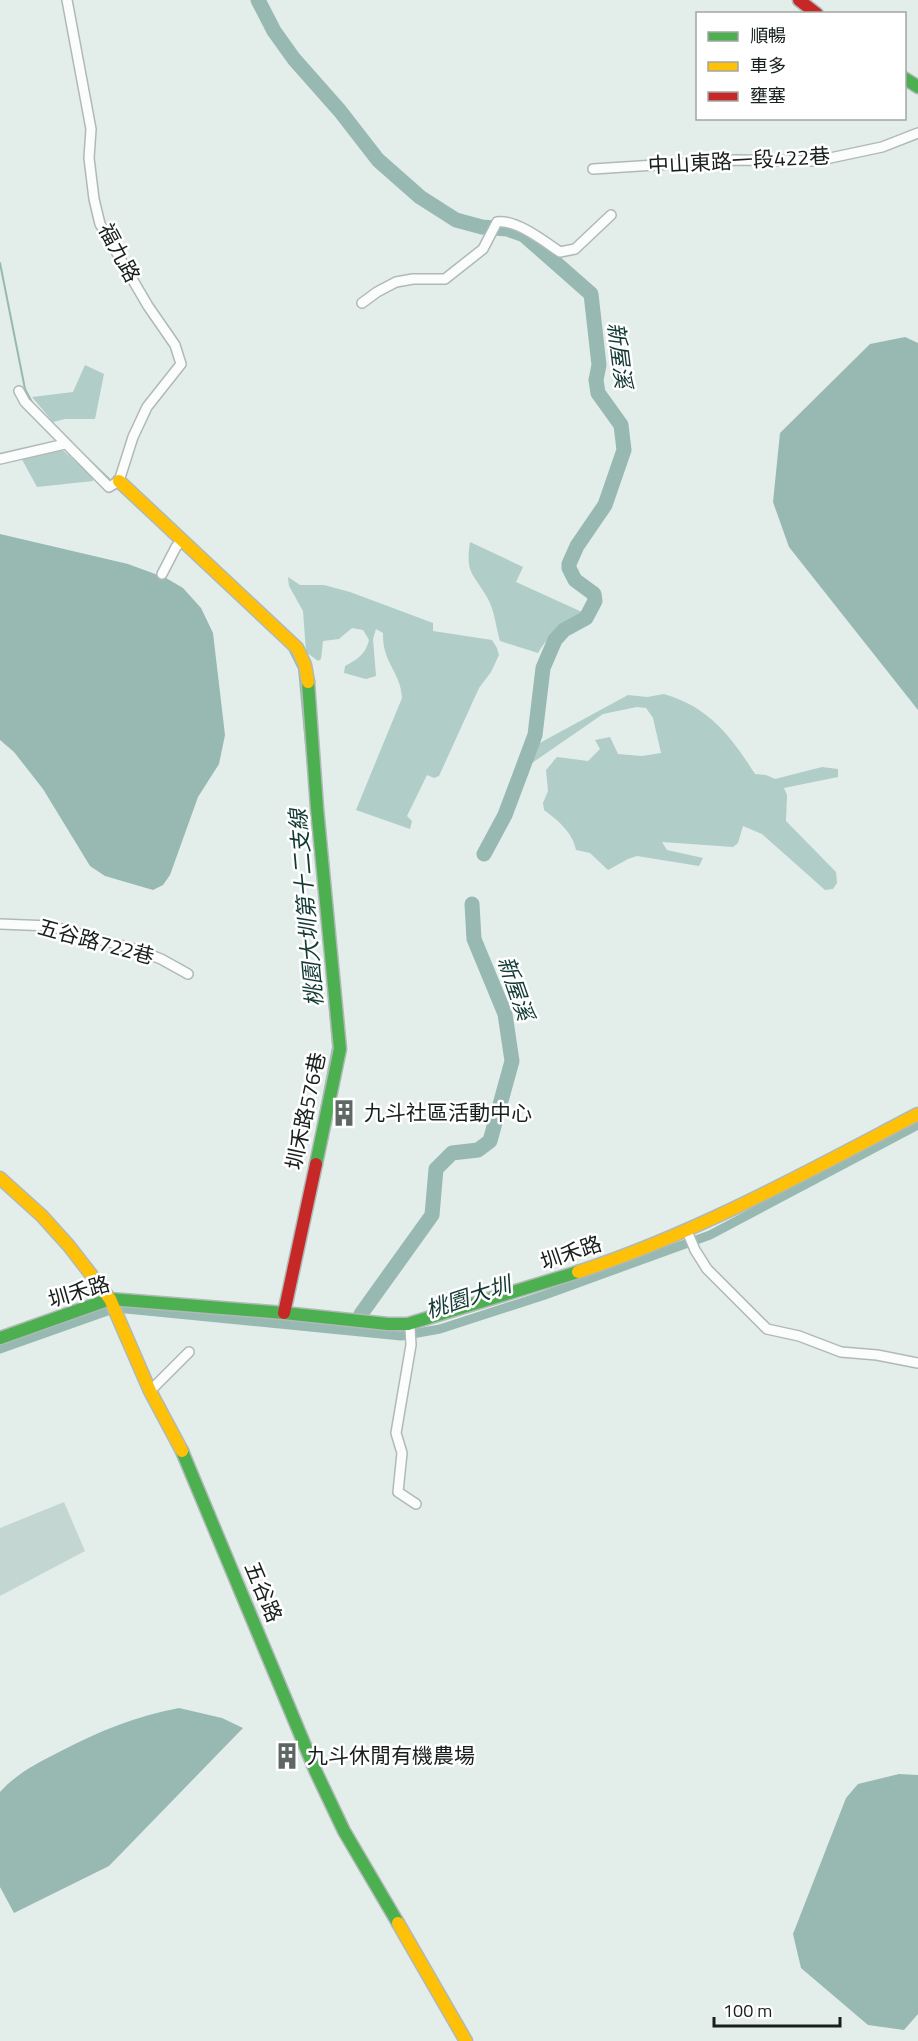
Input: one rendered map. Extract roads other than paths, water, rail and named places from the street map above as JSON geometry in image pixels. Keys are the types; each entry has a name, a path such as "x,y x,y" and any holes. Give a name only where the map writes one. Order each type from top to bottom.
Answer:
{"street":[{"name":"福九路","path":"67,0 91,129 89,158 94,199 100,224 148,306 175,345 181,364 147,407 114,484"},
{"path":"799,0 814,12"},
{"name":"中山東路一段422巷","path":"594,169 733,160 816,161 882,147 918,133"},
{"path":"362,303 376,292 396,282 413,279 445,279 483,249 497,222 503,221 528,231 560,252 575,249 611,215"},
{"path":"19,391 25,402 65,444 114,484"},
{"path":"0,459 65,444"},
{"name":"圳禾路576巷","path":"114,484 183,540 297,648 305,665 310,697 317,808 340,1049 284,1313"},
{"path":"162,574 176,547 183,540"},
{"name":"五谷路722巷","path":"0,924 50,926 138,950 161,959 188,974"},
{"name":"圳禾路","path":"0,1338 114,1309 284,1313 388,1324 410,1331 432,1318 585,1270 688,1233 918,1114"},
{"name":"五谷路","path":"0,1178 42,1216 69,1246 114,1309 150,1390 183,1452 316,1772 344,1831 466,2041"},
{"path":"688,1233 707,1269 767,1329 799,1336 841,1352 877,1354 918,1363"},
{"path":"410,1331 396,1433 402,1453 398,1492 416,1504"},
{"path":"150,1390 189,1352"}],"waterway":[{"name":"新屋溪","path":"258,0 274,31 294,59 340,111 378,160 420,197 456,220 482,227 507,229 524,235 591,294 599,365 596,380 598,393 621,425 624,450 605,505 577,546 569,564 575,580 594,594 595,601 586,618 564,630 555,640 543,668 535,735 505,815 484,854"},
{"name":"桃園大圳第十二支線","path":"0,263 25,389 34,406"},
{"name":"桃園大圳第十二支線","path":"87,458 111,481"},
{"name":"桃園大圳第十二支線","path":"282,642 289,649 299,669 310,789"},
{"name":"新屋溪","path":"361,1314 432,1215 436,1169 452,1153 478,1150 490,1141 512,1061 505,1014 474,939 472,904"},
{"name":"桃園大圳第十二支線","path":"317,1129 333,1047 324,941"},
{"name":"桃園大圳","path":"0,1349 116,1308 401,1336 440,1329 545,1295 710,1235 918,1125"}],"place":[{"name":"九斗社區活動中心","path":"344,1113"},
{"name":"九斗休閒有機農場","path":"287,1756"}]}
